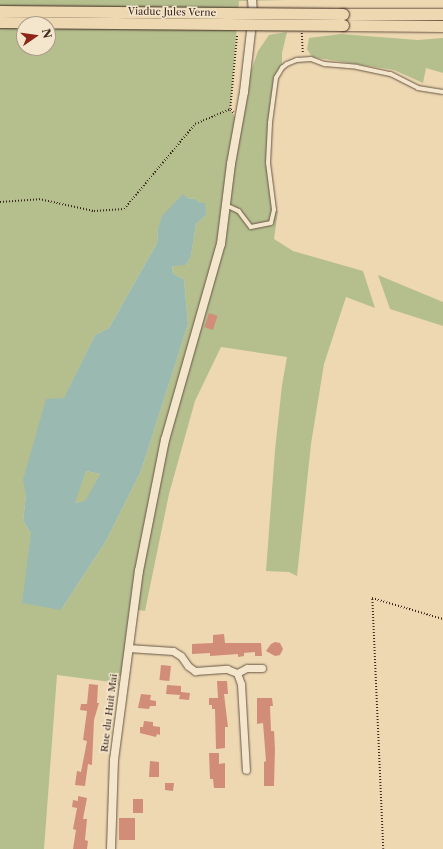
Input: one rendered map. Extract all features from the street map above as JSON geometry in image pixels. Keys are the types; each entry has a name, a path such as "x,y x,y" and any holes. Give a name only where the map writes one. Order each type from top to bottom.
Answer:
{"highway":[{"name":"Viaduc Jules Verne","path":"0,11 343,20"},
{"path":"343,20 443,14"},
{"name":"Viaduc Jules Verne","path":"0,22 343,20"},
{"path":"343,20 443,26"}],"street":[{"name":"Rue du Huit Mai","path":"111,849 113,766 137,581 165,440 221,244 225,205 249,51 253,14 252,0"},
{"path":"128,648 173,651 182,656 188,666 195,671 227,669 237,673 241,684 246,770"},
{"path":"237,673 247,668 262,668"}],"lane":[{"path":"225,205 239,211 251,227 270,223 274,210 268,163 270,123 276,78 282,68 287,64 298,60 311,59 325,64 357,67 392,74 418,88 443,92"}],"path":[{"path":"238,27 230,109 235,117 240,113"},
{"path":"0,202 39,199 94,211 124,209 195,124 230,109"},
{"path":"383,849 372,598 443,619"}],"green space":[{"path":"0,0 286,0 239,1 230,109 235,117 240,113 244,92 258,51 269,35 287,32 282,53 282,68 276,78 270,123 268,163 274,210 278,211 274,239 293,251 363,271 375,308 346,297 324,364 311,444 297,576 289,572 266,571 275,450 282,385 287,357 221,347 195,401 169,494 145,611 132,609 124,678 119,676 119,686 111,682 57,675 44,849 0,849","holes":["187,198 195,199 200,203 206,215 196,224 191,255 186,265 172,265 173,274 184,279 188,324 141,471 106,541 61,610 31,533 23,521 26,495 64,399 95,335 109,328 157,243 158,229"]},
{"path":"341,34 418,40 443,38 443,73 426,68 423,83 394,70 312,57 307,49 309,38"},
{"path":"378,275 443,302 443,326 390,309"},
{"path":"86,471 100,474 85,502 74,503"}],"water":[{"path":"183,194 187,198 195,199 200,203 205,203 206,215 196,224 191,256 186,265 172,266 173,274 184,279 188,324 141,471 106,541 61,610 22,603 31,533 23,521 26,495 23,480 46,399 64,398 95,335 109,328 157,243 158,229 162,216","holes":["86,471 100,474 85,501 75,503"]}],"building":[{"path":"209,313 218,316 213,330 204,327"},
{"path":"224,634 225,643 261,643 262,656 255,656 255,652 244,653 244,656 238,657 238,654 210,656 210,653 192,654 192,644 213,643 213,635"},
{"path":"275,642 280,643 283,649 280,655 275,656 266,651 271,644"},
{"path":"161,665 171,666 169,681 159,680"},
{"path":"217,681 227,681 228,694 224,694 228,727 225,727 225,748 216,749 215,709 212,709 212,705 209,705 209,698 218,698"},
{"path":"89,684 98,685 97,703 99,703 94,720 92,765 88,764 85,786 75,785 77,771 81,772 87,741 83,740 87,711 80,710 81,704 87,704"},
{"path":"167,685 181,686 181,692 190,693 189,700 179,699 180,695 166,694"},
{"path":"141,694 151,695 150,700 156,701 156,706 150,706 149,709 138,708"},
{"path":"257,698 272,698 273,706 270,706 271,731 274,731 275,749 274,786 264,786 264,762 266,761 263,723 257,724"},
{"path":"144,721 153,722 153,726 160,727 160,735 157,734 156,737 140,733 140,727 143,727"},
{"path":"209,753 219,753 219,764 225,763 225,788 214,788 213,779 210,779"},
{"path":"150,761 159,762 159,777 149,777"},
{"path":"165,783 174,783 173,791 165,790"},
{"path":"78,796 87,798 83,819 87,819 85,840 88,841 87,849 73,849 76,830 73,829 77,808 72,807 73,800 78,801"},
{"path":"133,799 143,799 143,813 133,813"},
{"path":"119,818 135,818 135,840 119,840"}]}
